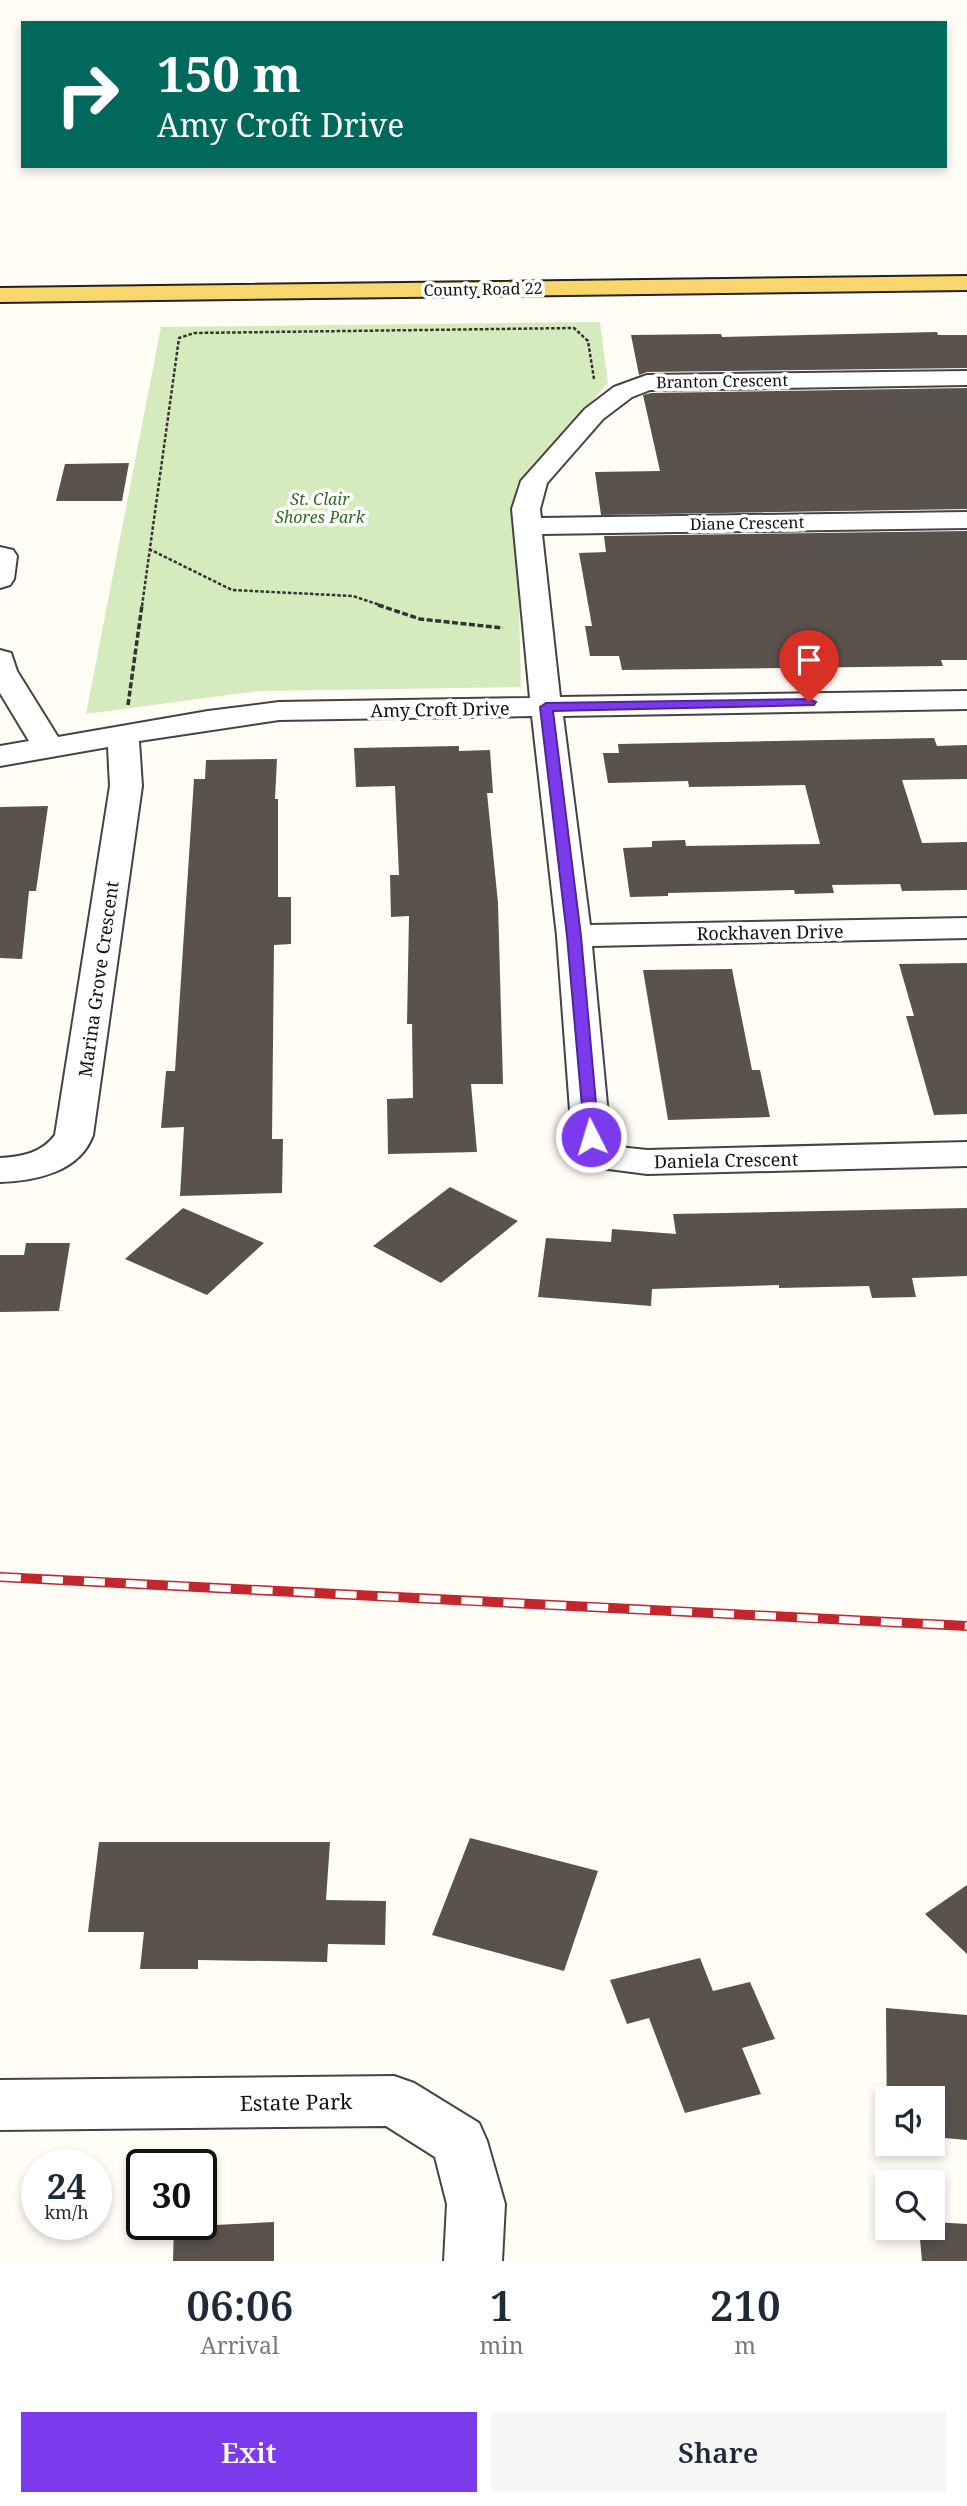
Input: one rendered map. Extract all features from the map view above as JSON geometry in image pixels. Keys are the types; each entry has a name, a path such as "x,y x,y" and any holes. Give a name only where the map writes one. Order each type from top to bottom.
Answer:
{"main road":[{"name":"County Road 22","path":"0,295 967,283"}],"street":[{"name":"Branton Crescent","path":"546,707 526,509 534,481 601,407 623,392 647,383 967,378"},
{"name":"Diane Crescent","path":"527,526 967,520"},
{"path":"0,555 3,556 0,579"},
{"path":"0,659 2,671 49,748"},
{"name":"Amy Croft Drive","path":"0,756 208,720 279,711 967,700"},
{"name":"Daniela Crescent","path":"546,707 574,936 591,1137 607,1157 647,1162 967,1154"},
{"name":"Marina Grove Crescent","path":"0,1170 22,1170 53,1158 72,1142 79,1118 126,786 123,735"},
{"name":"Rockhaven Drive","path":"574,936 967,928"},
{"name":"Estate Park","path":"0,2105 394,2101 459,2141 476,2204 473,2261"}],"path":[{"path":"123,735 179,338 194,333 574,328 588,341 594,379 591,384"},
{"path":"149,550 232,590 353,596 420,619 538,632"},
{"path":"501,627 502,640"}],"green space":[{"name":"St. Clair Shores Park","path":"600,322 608,383 516,486 521,687 258,691 86,714 161,327"}],"building":[{"path":"937,332 938,335 967,335 967,368 647,372 639,375 631,335 721,334 722,337"},
{"path":"967,388 967,509 601,515 595,472 660,471 643,395"},
{"path":"129,463 122,501 56,501 65,464"},
{"path":"967,531 967,660 941,660 943,666 622,670 619,656 590,656 585,626 592,626 579,553 606,552 604,536"},
{"path":"934,738 937,746 967,745 967,779 902,780 922,843 967,842 967,890 902,891 900,884 832,885 834,893 795,894 794,890 668,893 668,896 630,897 623,848 652,847 652,841 685,840 686,846 820,844 805,785 689,787 688,781 608,783 603,753 619,753 618,744"},
{"path":"459,746 459,751 490,750 493,793 487,793 498,903 503,1084 471,1084 477,1152 388,1154 387,1099 413,1098 412,1024 407,1024 409,916 391,917 390,875 399,875 395,786 356,787 354,748"},
{"path":"277,759 275,799 278,799 278,897 291,897 291,944 274,945 272,1139 283,1139 282,1193 180,1196 184,1127 161,1128 166,1071 175,1071 194,779 205,779 206,760"},
{"path":"48,806 36,891 29,891 22,959 0,958 0,807"},
{"path":"967,963 967,1114 934,1115 906,1016 914,1016 899,964"},
{"path":"732,969 752,1070 760,1070 770,1117 668,1120 643,970"},
{"path":"450,1187 518,1221 441,1283 373,1246"},
{"path":"183,1208 264,1243 207,1295 125,1259"},
{"path":"967,1208 967,1276 912,1278 916,1297 872,1298 869,1286 779,1288 779,1285 652,1289 651,1306 538,1297 546,1238 611,1242 612,1229 676,1234 673,1214"},
{"path":"26,1243 70,1243 59,1311 0,1312 0,1255 24,1255"},
{"path":"470,1838 598,1871 564,1971 432,1935"},
{"path":"99,1842 330,1842 326,1900 386,1901 385,1945 328,1944 327,1962 198,1960 198,1969 140,1969 144,1932 88,1932"},
{"path":"967,1885 967,1954 925,1914"},
{"path":"700,1958 713,1991 750,1982 775,2039 742,2048 761,2094 685,2113 649,2018 627,2024 610,1980"},
{"path":"886,2008 967,2015 967,2140 945,2138 945,2086 887,2086"},
{"path":"274,2222 274,2261 173,2261 174,2240 217,2240 217,2225"},
{"path":"945,2223 967,2224 967,2261 922,2261 920,2240 945,2240"}],"railway":[{"path":"0,1577 967,1626"}],"route":[{"path":"591,1137 574,936 546,707 809,702"}]}
